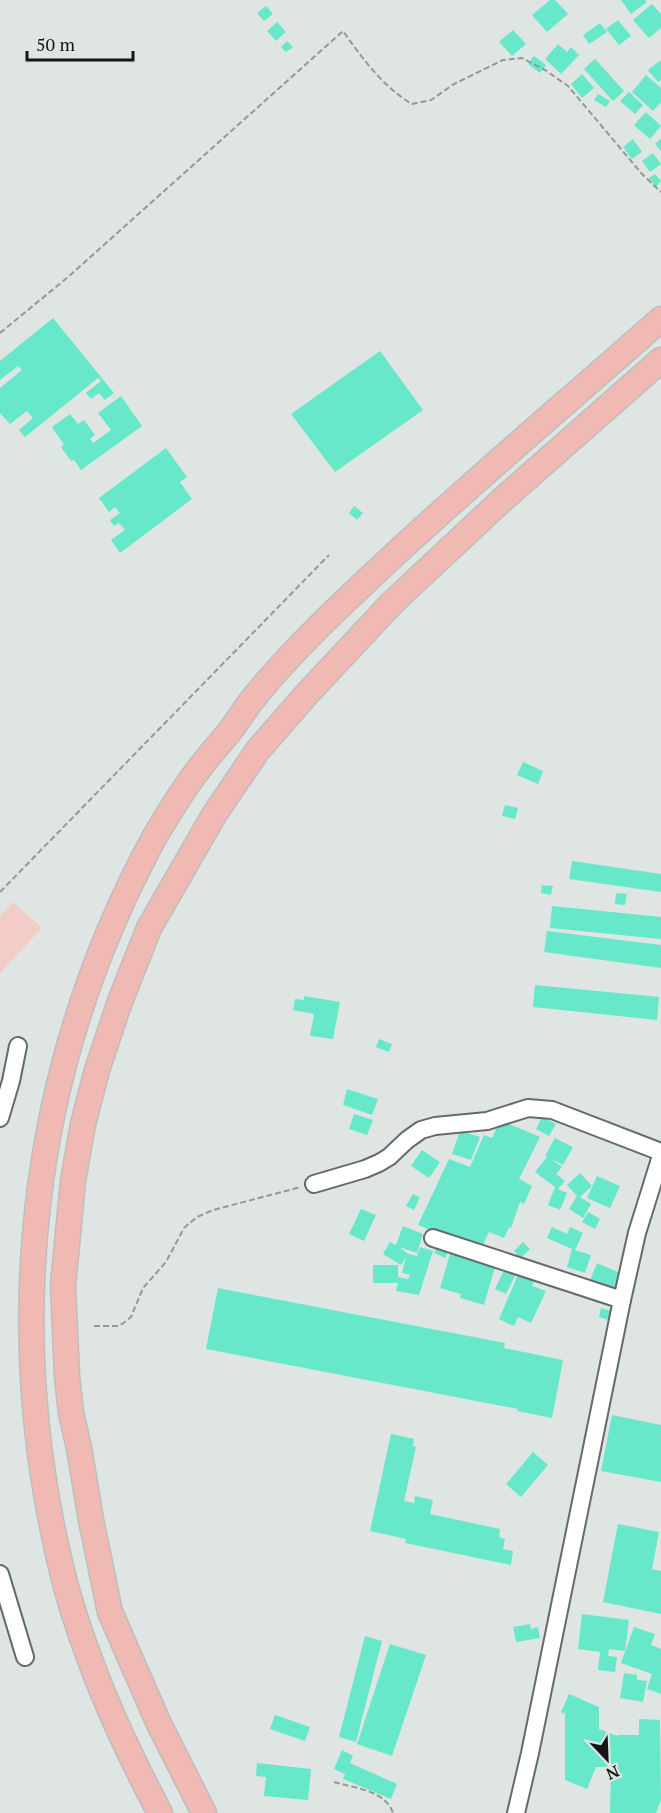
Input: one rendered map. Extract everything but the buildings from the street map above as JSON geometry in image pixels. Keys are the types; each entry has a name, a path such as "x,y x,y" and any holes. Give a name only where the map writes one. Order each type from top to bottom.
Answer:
{"highway":[{"path":"160,1813 114,1720 70,1600 54,1542 33,1412 28,1305 34,1219 47,1129 70,1038 117,913 155,837 199,768 254,698 323,621 450,503 661,319"},
{"path":"204,1813 159,1724 110,1612 71,1413 63,1286 73,1181 83,1124 97,1070 119,1004 149,928 214,815 258,750 392,603 501,501 661,360"}],"street":[{"path":"0,1118 18,1046"},
{"path":"314,1184 380,1163 390,1157 406,1140 421,1130 435,1125 487,1121 528,1108 552,1110 661,1154 637,1233 622,1300 516,1813"},
{"path":"434,1238 622,1300"},
{"path":"0,1574 25,1657"}],"path":[{"path":"0,333 68,277 343,32 358,54 398,96 412,104 431,100 454,84 504,60 522,58 538,66 568,86 642,174 661,192"},
{"path":"0,892 329,555"},
{"path":"94,1326 117,1326 131,1317 142,1288 166,1262 184,1228 197,1217 213,1210 314,1184"},
{"path":"334,1782 379,1795 388,1802 393,1813"}],"shaded area":[{"path":"13,902 42,928 0,973 0,916"}]}
